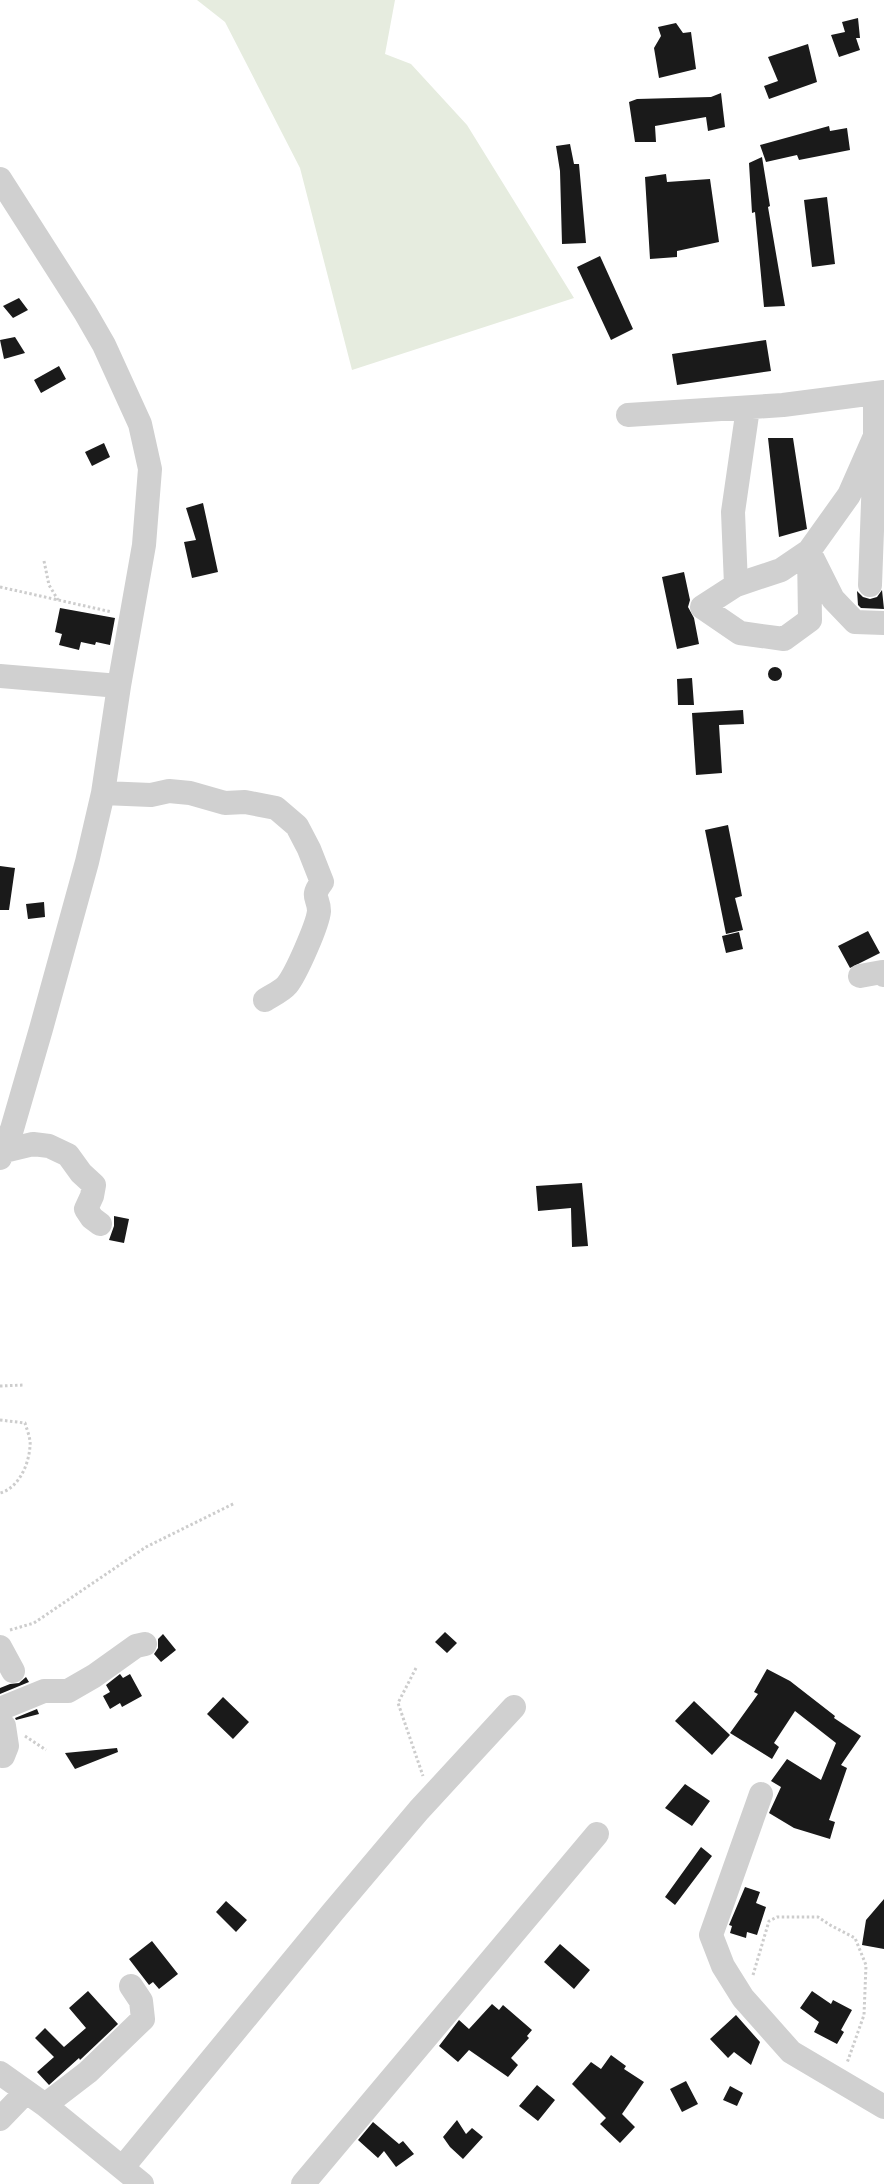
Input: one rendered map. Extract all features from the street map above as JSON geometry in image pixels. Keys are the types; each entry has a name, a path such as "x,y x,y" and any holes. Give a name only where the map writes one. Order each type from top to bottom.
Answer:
{"street":[{"path":"0,179 85,312 104,346 140,424 150,469 144,545 119,686 103,793 76,906 8,1114 2,1154 33,1144 50,1146 68,1154 81,1173 94,1185 92,1196 86,1209 92,1218 100,1224"},
{"path":"628,415 748,408 879,393 880,442 870,584"},
{"path":"736,585 733,512 748,408"},
{"path":"809,551 810,620 784,639 740,632 702,607 736,585 781,570 809,551 849,495 880,442"},
{"path":"809,551 833,599 855,622 884,623"},
{"path":"0,676 119,686"},
{"path":"103,793 151,795 169,791 190,793 225,803 263,804 276,808 297,826 309,848 322,882 316,890 315,899 319,910 302,956 287,986 265,1000"},
{"path":"860,976 882,972 884,975"},
{"path":"4,1639 13,1671"},
{"path":"0,1754 3,1756 7,1746 2,1718 44,1691 68,1691 94,1676 136,1646 146,1644"},
{"path":"124,2167 332,1913 436,1791 514,1707"},
{"path":"761,1794 711,1935 723,1966 743,1998 791,2052 884,2107"},
{"path":"303,2184 598,1834"},
{"path":"0,2119 36,2098 88,2072 143,2019 141,2001 131,1986"},
{"path":"0,2073 36,2098 124,2167 142,2184"}],"path":[{"path":"44,561 49,585 59,600"},
{"path":"0,588 132,616"},
{"path":"0,1386 24,1385"},
{"path":"0,1420 25,1423 30,1445 21,1477 4,1492 0,1493"},
{"path":"4,1639 34,1623 146,1547 235,1503"},
{"path":"416,1668 398,1703 422,1775 436,1791"},
{"path":"743,1998 746,1994 769,1921 777,1917 818,1917 855,1938 866,1965 864,2015 839,2082"}],"shaded area":[{"path":"197,0 395,0 385,54 411,64 467,125 574,298 352,370 300,168 225,22"}],"building":[{"path":"858,18 860,38 856,38 860,50 839,57 831,35 845,32 842,22"},
{"path":"676,23 683,33 691,32 696,69 659,78 654,48 661,36 658,27"},
{"path":"808,44 817,82 769,99 764,86 778,81 768,57"},
{"path":"721,93 725,127 708,131 706,117 655,126 656,142 635,142 629,102 637,99 711,97"},
{"path":"829,126 830,131 847,128 850,150 799,160 797,155 766,162 760,145"},
{"path":"570,144 574,164 579,164 586,243 562,244 560,171 556,146"},
{"path":"762,157 770,206 768,207 785,306 764,307 755,212 752,213 749,163"},
{"path":"666,174 667,182 710,179 719,242 677,251 677,257 650,259 645,177"},
{"path":"827,197 835,264 812,267 804,200"},
{"path":"600,256 633,329 611,340 577,267"},
{"path":"19,298 28,310 13,318 3,306"},
{"path":"15,337 25,353 4,359 0,340"},
{"path":"766,340 771,371 677,385 672,354"},
{"path":"59,366 66,379 41,393 34,380"},
{"path":"768,438 793,438 807,529 779,537"},
{"path":"104,443 110,457 92,466 85,452"},
{"path":"203,503 218,572 192,578 184,542 196,540 186,508"},
{"path":"684,572 690,600 688,607 694,618 699,644 677,649 662,577"},
{"path":"882,590 884,609 861,608 858,605 857,591 863,597 870,599 877,597"},
{"path":"60,608 115,618 110,645 96,642 95,645 81,642 79,650 59,645 62,634 55,632"},
{"path":"772,667 778,667 782,674 778,681 772,681 768,677 768,671"},
{"path":"692,678 694,705 678,705 677,679"},
{"path":"743,710 744,724 719,725 722,773 696,775 692,713"},
{"path":"728,825 742,896 735,898 743,930 726,934 705,830"},
{"path":"0,866 15,868 9,910 0,910"},
{"path":"44,902 45,917 28,919 26,904"},
{"path":"868,931 880,953 850,968 838,946"},
{"path":"739,932 743,949 726,953 722,936"},
{"path":"582,1183 588,1246 572,1247 571,1208 538,1211 536,1186"},
{"path":"114,1216 129,1219 124,1243 109,1240 114,1226"},
{"path":"445,1632 457,1643 447,1653 435,1642"},
{"path":"163,1634 176,1650 161,1662 154,1654 158,1648 158,1639"},
{"path":"767,1669 790,1681 835,1716 834,1718 861,1736 841,1765 847,1768 829,1820 835,1822 830,1839 794,1828 769,1813 781,1787 771,1781 787,1759 821,1780 836,1743 795,1711 774,1743 779,1747 772,1759 730,1733 758,1694 754,1692"},
{"path":"120,1674 123,1678 130,1674 142,1696 122,1707 120,1703 110,1709 103,1696 110,1692 106,1685"},
{"path":"26,1677 29,1682 0,1694 0,1688 19,1683"},
{"path":"223,1697 249,1722 233,1739 207,1714"},
{"path":"694,1701 730,1735 712,1755 675,1721"},
{"path":"37,1709 39,1714 16,1720 15,1718"},
{"path":"117,1748 118,1752 75,1769 65,1753"},
{"path":"685,1784 710,1801 692,1826 665,1808"},
{"path":"701,1847 712,1856 675,1905 665,1897"},
{"path":"745,1887 760,1892 756,1903 766,1907 757,1935 747,1932 746,1938 730,1933 732,1926 729,1925"},
{"path":"884,1899 884,1949 862,1945 866,1920"},
{"path":"226,1901 247,1920 236,1932 216,1912"},
{"path":"152,1941 178,1974 159,1989 153,1982 149,1985 129,1959"},
{"path":"560,1944 590,1970 574,1989 544,1962"},
{"path":"88,1991 118,2024 80,2060 79,2058 49,2085 37,2072 54,2057 35,2038 45,2028 64,2047 86,2028 69,2008"},
{"path":"812,1991 831,2004 833,2000 852,2010 841,2030 844,2032 837,2044 814,2032 819,2022 800,2008"},
{"path":"492,2004 499,2010 503,2005 532,2030 527,2036 529,2038 511,2058 518,2065 508,2077 469,2050 458,2062 439,2046 459,2020 469,2029"},
{"path":"736,2015 760,2042 751,2065 734,2052 728,2058 710,2039"},
{"path":"611,2055 626,2066 624,2069 644,2082 622,2114 635,2127 620,2143 600,2124 606,2118 572,2084 591,2062 601,2069"},
{"path":"686,2081 698,2104 682,2112 670,2089"},
{"path":"537,2085 555,2100 538,2121 519,2106"},
{"path":"730,2086 743,2093 737,2106 723,2100"},
{"path":"457,2120 466,2134 472,2128 483,2137 463,2159 450,2147 443,2137"},
{"path":"373,2122 399,2144 403,2141 414,2154 396,2167 384,2151 378,2158 358,2140"}]}
